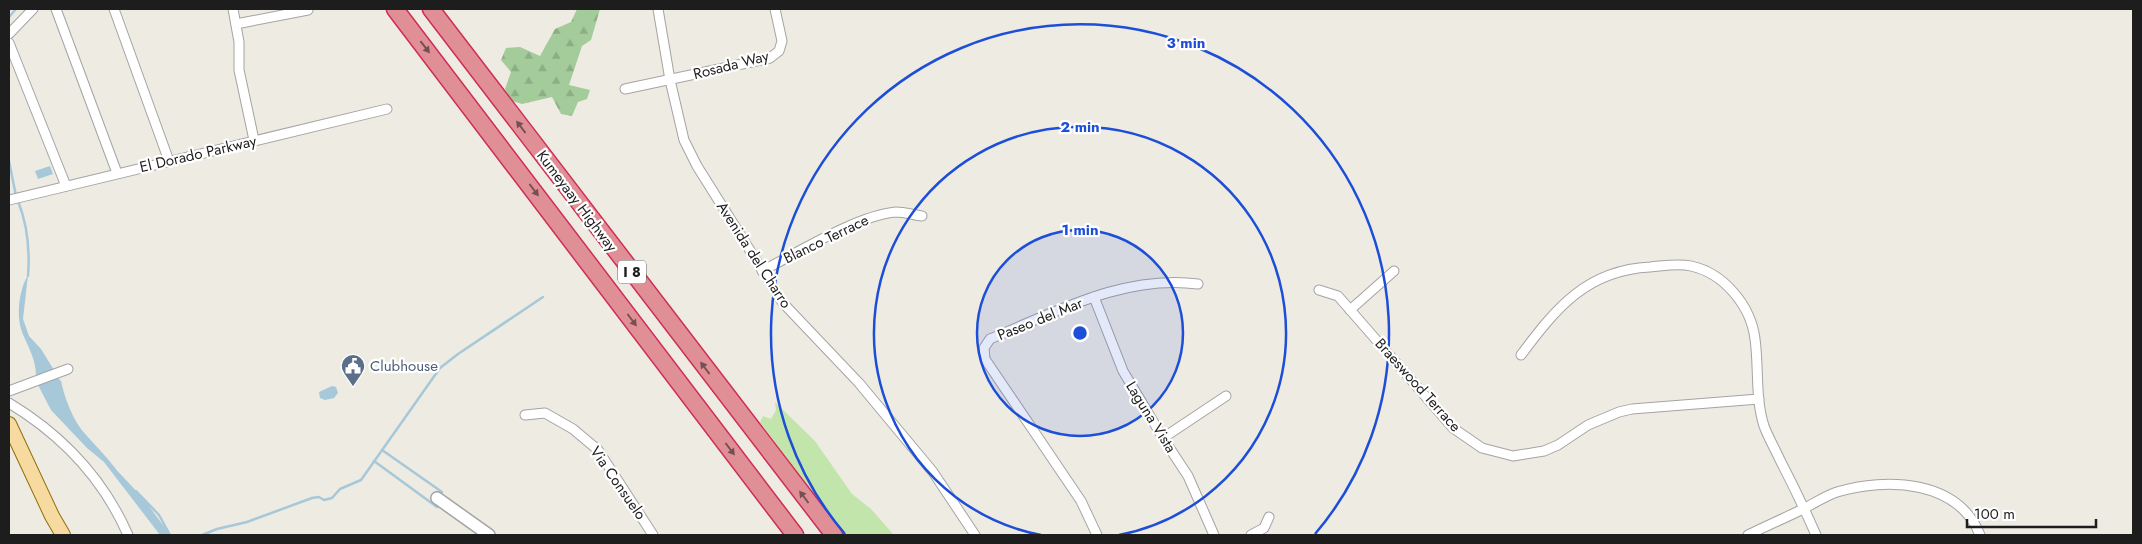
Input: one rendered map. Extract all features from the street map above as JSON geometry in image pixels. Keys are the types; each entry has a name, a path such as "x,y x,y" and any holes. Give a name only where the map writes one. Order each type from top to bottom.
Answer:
{"highway":[{"name":"Kumeyaay Highway","path":"395,9 795,535"},
{"name":"Kumeyaay Highway","path":"431,9 834,535"}],"main road":[{"path":"9,424 52,516 63,535"}],"street":[{"path":"9,34 33,9"},
{"path":"56,9 117,173"},
{"path":"114,9 169,161"},
{"path":"233,9 239,42 239,70 254,140"},
{"name":"Avenida del Charro","path":"658,9 670,80 684,140 697,166 783,304 859,383 933,472 975,535"},
{"name":"Rosada Way","path":"625,89 770,58 779,50 782,41 775,9"},
{"path":"236,24 308,10"},
{"path":"9,43 66,186"},
{"name":"El Dorado Parkway","path":"9,200 387,108"},
{"name":"Blanco Terrace","path":"762,271 843,229 874,216 897,212 922,216"},
{"path":"1521,355 1546,321 1574,294 1599,278 1631,268 1683,265 1701,269 1728,285 1747,312 1755,338 1759,399 1764,426 1816,535"},
{"path":"1350,310 1394,271"},
{"name":"Paseo del Mar","path":"1097,535 1080,501 985,359 984,348 990,339 1094,297 1138,284 1179,281 1198,284"},
{"name":"Braeswood Terrace","path":"1319,290 1338,296 1453,428 1482,448 1513,456 1544,451 1558,445 1588,426 1625,410 1759,399"},
{"name":"Laguna Vista","path":"1094,297 1123,371 1188,476 1214,535"},
{"path":"9,391 68,369"},
{"path":"1163,438 1226,396"},
{"path":"9,403 38,420 78,457 117,509 128,535"},
{"name":"Via Consuelo","path":"526,414 545,413 573,429 598,450 653,535"},
{"path":"1748,535 1824,497 1861,486 1886,484 1913,486 1937,492 1954,501 1968,514 1980,535"},
{"path":"438,498 476,532 489,535"},
{"path":"1251,535 1264,528 1269,517"}],"green space":[{"path":"577,9 600,9 591,40 582,46 569,85 590,90 587,99 578,102 572,116 561,114 552,97 522,104 512,101 505,89 511,72 501,60 506,48 520,47 540,56 555,29 571,22"},
{"path":"775,402 815,441 852,494 871,509 894,535 845,535 760,422 763,416 771,419 776,410"}],"water":[{"path":"50,166 53,174 38,179 35,171"},
{"path":"28,275 23,319 29,336 41,349 54,370 36,376 33,359 22,332 19,318 22,288"},
{"path":"57,377 61,381 66,400 81,430 142,498 171,535 160,535 104,462 87,448 51,410 38,385"},
{"path":"332,386 336,387 338,393 334,398 325,400 320,398 319,392"}],"waterway":[{"path":"9,17 16,9"},
{"path":"9,161 16,196"},
{"path":"18,201 28,238 28,276"},
{"path":"202,535 217,529 247,522 312,498 319,497 324,500 332,498 340,489 361,480 440,368 543,297"},
{"path":"73,421 115,470"},
{"path":"382,450 442,492"},
{"path":"374,461 437,507"},
{"path":"136,491 159,515 170,535"}],"place":[{"name":"Clubhouse","path":"353,387"}]}
